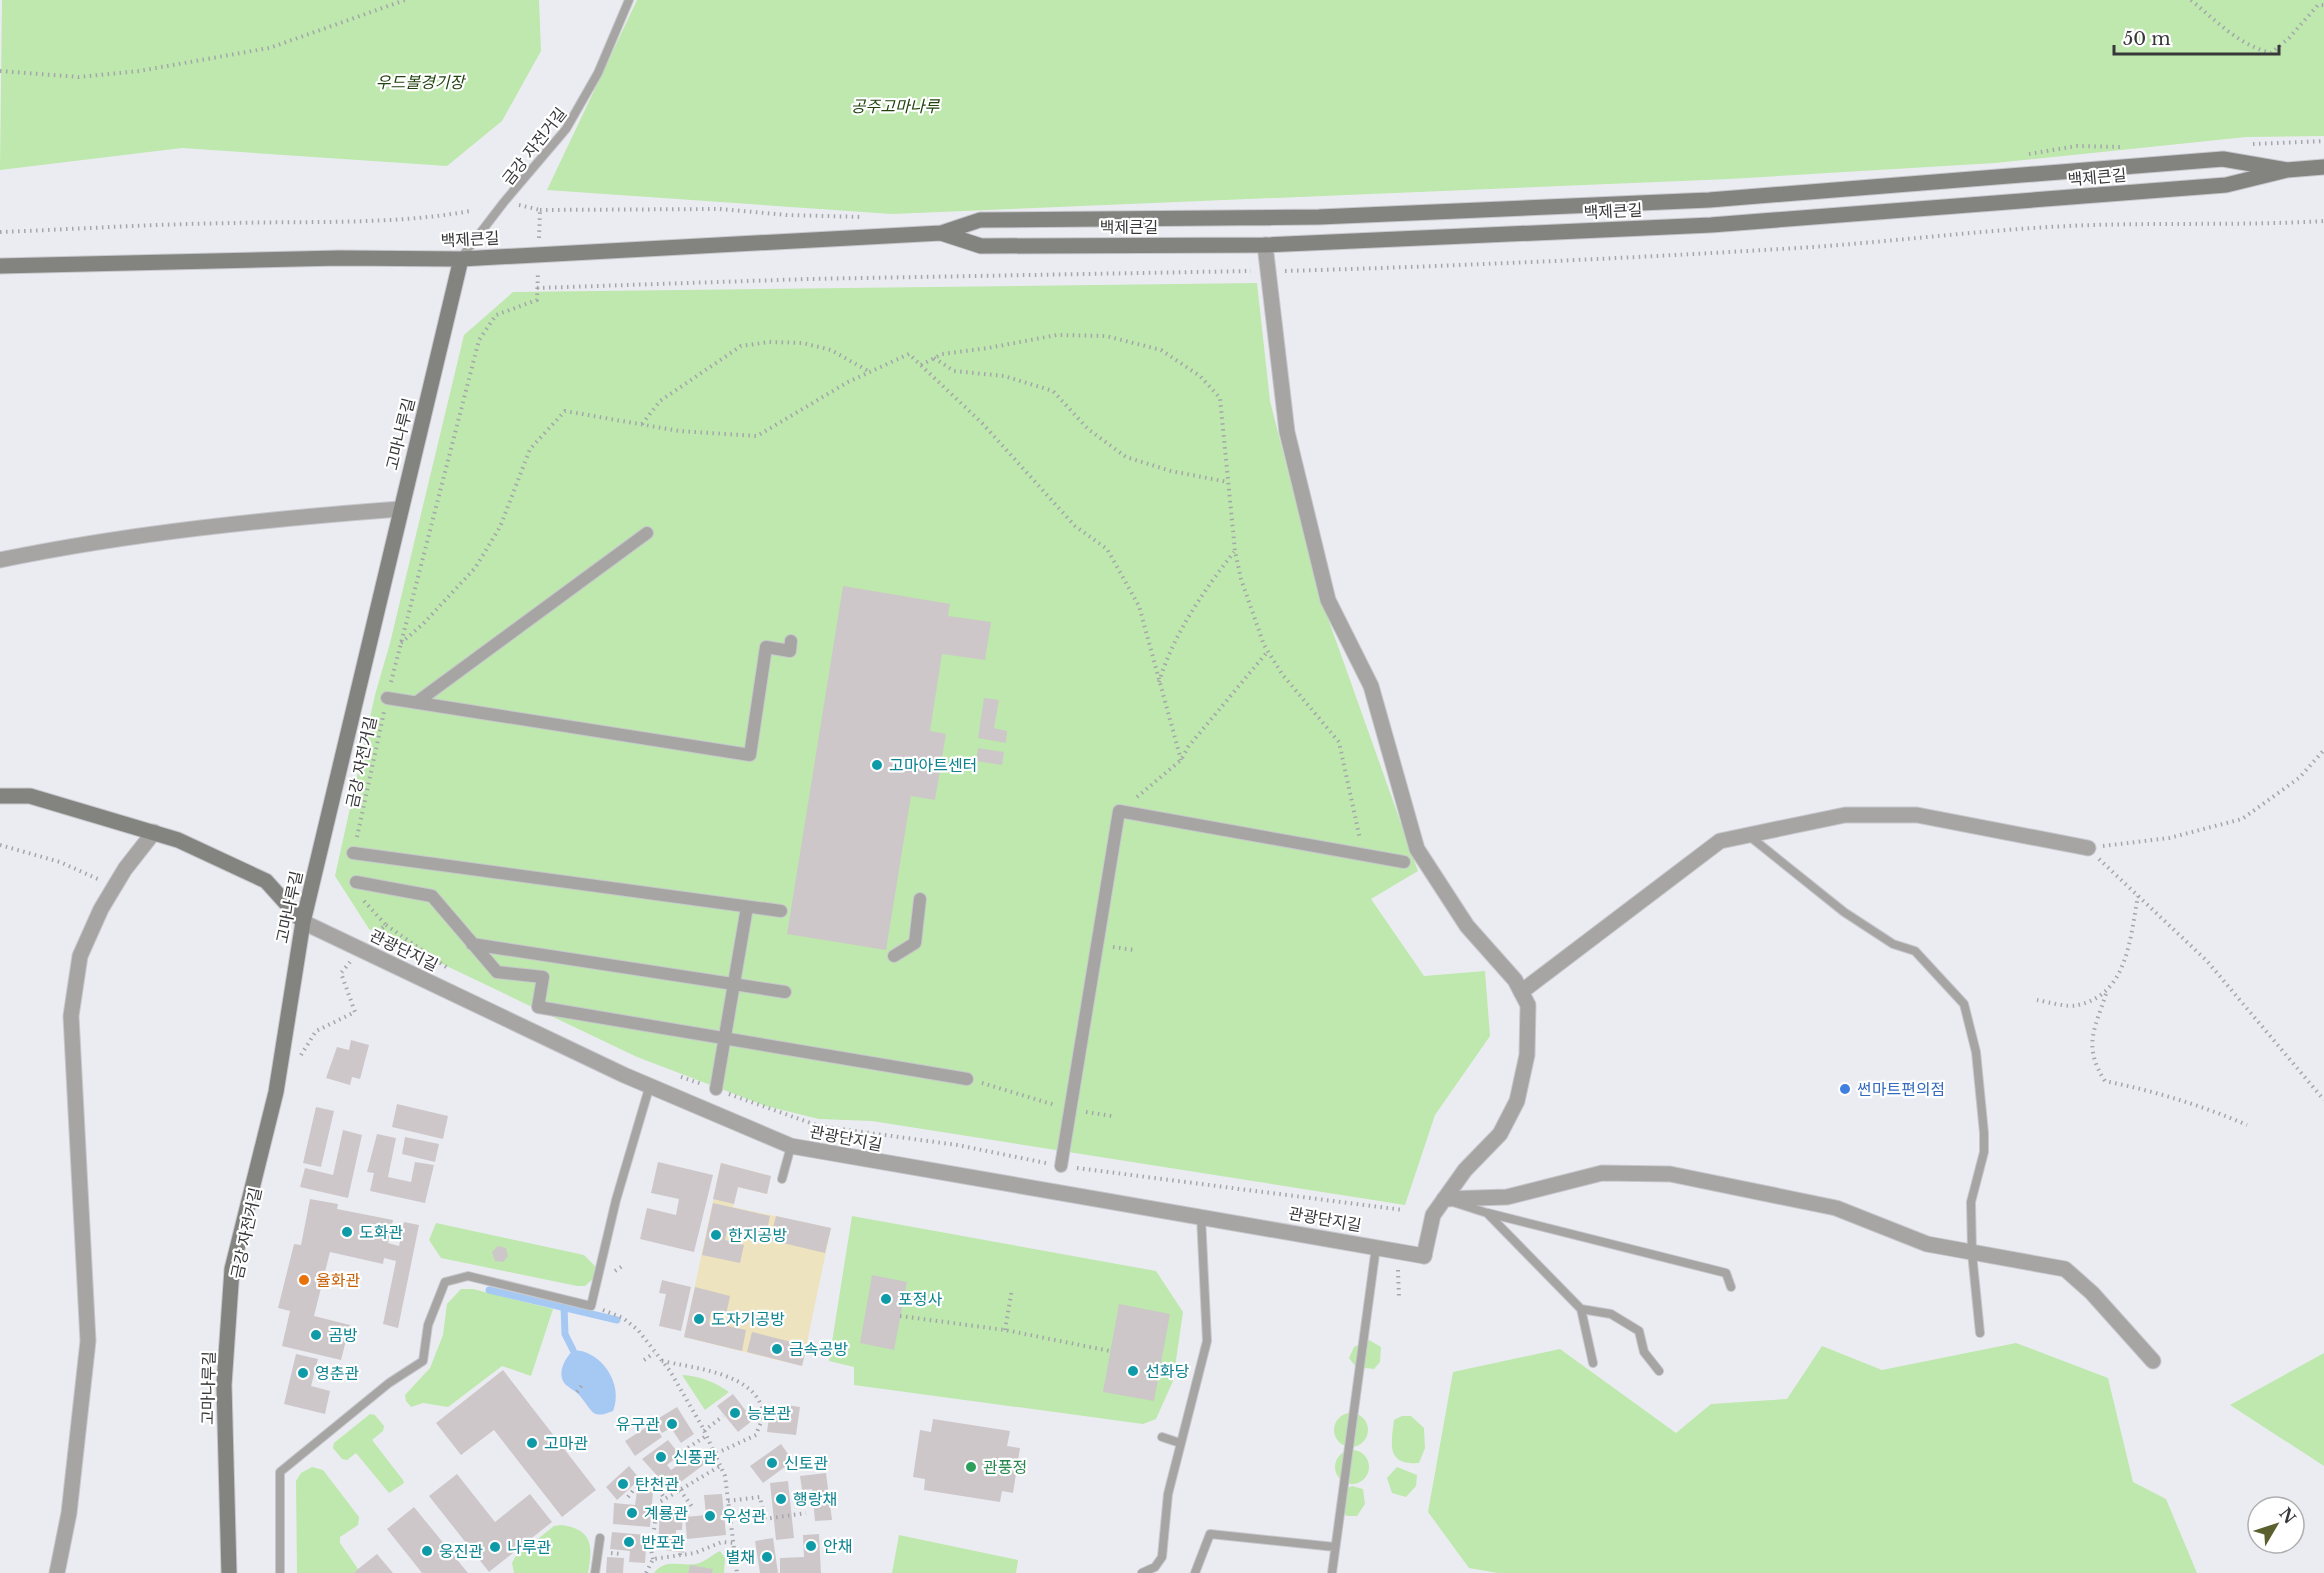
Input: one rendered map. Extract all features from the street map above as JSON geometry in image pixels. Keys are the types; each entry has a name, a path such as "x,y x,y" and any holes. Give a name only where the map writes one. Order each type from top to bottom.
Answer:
{"main road":[{"name":"백제큰길","path":"0,266 339,258 461,259 539,252 941,233 980,220 1319,217 1709,200 2223,159 2287,170"},
{"name":"백제큰길","path":"941,233 981,246 1265,245 1711,225 2226,184 2287,170 2324,167"},
{"name":"고마나루길","path":"229,1573 224,1385 232,1269 276,1092 303,922 461,259"},
{"path":"0,796 30,796 178,840 266,881 303,922"}],"street":[{"path":"1265,245 1287,432 1328,600 1371,686 1416,849 1467,926 1515,980 1528,1005 1527,1055 1517,1101 1500,1134 1465,1170 1444,1199"},
{"path":"0,560 69,546 306,516 400,509"},
{"path":"417,702 647,533"},
{"path":"387,698 750,755 766,647 790,651 791,641"},
{"path":"1061,1166 1119,811 1404,862"},
{"path":"1521,992 1720,841 1845,815 1917,814 2088,848"},
{"path":"57,1573 69,1513 88,1341 71,1016 80,956 114,886 154,832"},
{"path":"353,853 781,911"},
{"path":"356,882 432,896 497,972 543,977 538,1007 966,1079"},
{"path":"894,956 915,943 920,899"},
{"path":"716,1089 747,907"},
{"name":"관광단지길","path":"303,922 650,1085 791,1146 1104,1202 1201,1215 1424,1256 1433,1215 1444,1199"},
{"path":"472,944 785,992"},
{"path":"1444,1199 1507,1197 1602,1173 1670,1174 1836,1208 1927,1244 2065,1269 2092,1293 2153,1361"}],"lane":[{"path":"461,259 504,202 566,129 598,74 629,0"},
{"path":"1748,835 1844,912 1893,944 1916,951 1964,1004 1976,1052 1984,1133 1984,1152 1971,1202 1972,1253 1980,1333"},
{"path":"280,1573 280,1472 389,1383 423,1361 428,1325 445,1282 468,1276 591,1306 616,1200 650,1085"},
{"path":"782,1179 791,1146"},
{"path":"1444,1199 1487,1213 1726,1273 1731,1287"},
{"path":"1487,1213 1581,1309 1593,1363"},
{"path":"1142,1573 1155,1568 1162,1557 1168,1494 1207,1341 1201,1215"},
{"path":"1332,1573 1376,1247"},
{"path":"1581,1309 1611,1314 1639,1331 1644,1352 1659,1371"},
{"path":"1162,1437 1180,1443"},
{"path":"1195,1573 1210,1534 1335,1547"},
{"path":"595,1573 600,1538"}],"path":[{"path":"0,71 79,77 172,65 269,48 405,0"},
{"path":"2191,0 2235,37 2254,49 2271,53 2289,38 2318,5 2324,5"},
{"path":"2245,145 2324,141"},
{"path":"2021,155 2077,146 2132,147"},
{"name":"금강 자전거길","path":"504,202 540,210 720,209 786,215 868,217"},
{"path":"540,210 537,288 808,279 1434,267 1816,246 1958,232 2071,225 2253,225 2324,220"},
{"path":"0,232 215,223 348,221 436,217 470,211"},
{"name":"금강 자전거길","path":"353,853 400,644 478,340 496,315 537,300 537,288"},
{"path":"921,365 942,354 988,348 1057,334 1106,336 1161,350 1200,376 1220,398 1235,551 1241,579 1268,651 1282,674 1339,742 1362,849"},
{"path":"642,424 660,401 741,346 769,342 803,343 831,350 870,372"},
{"path":"400,644 423,624 475,568 500,527 530,449 564,411 679,431 757,436 870,372 909,354 982,423 1075,526 1107,549 1139,606 1181,760"},
{"path":"934,358 954,371 1004,376 1053,391 1089,429 1126,457 1171,471 1228,482"},
{"path":"1159,682 1167,657 1215,576 1235,551"},
{"path":"1119,811 1181,760 1188,747 1268,651"},
{"path":"2088,848 2169,838 2242,819 2299,778 2324,750"},
{"path":"0,845 60,862 114,886"},
{"path":"2088,848 2207,961 2324,1100"},
{"path":"356,882 361,897 386,925 450,971"},
{"path":"2138,896 2126,960 2106,994 2092,1036 2093,1062 2105,1081 2149,1090 2207,1108 2247,1125"},
{"path":"297,1061 316,1031 355,1012 341,973 360,949 386,925"},
{"path":"2037,1000 2076,1006 2106,994"},
{"path":"675,1075 819,1126 957,1145 1061,1166 1403,1210"},
{"path":"966,1079 1070,1110 1112,1116"},
{"path":"1398,1251 1399,1298"},
{"path":"1005,1330 1012,1289"},
{"path":"591,1306 622,1318 638,1330 661,1361 705,1433 725,1476 737,1573"},
{"path":"900,1316 1005,1330 1110,1351"},
{"path":"644,1360 654,1353"},
{"path":"661,1361 722,1375 747,1387 757,1398 763,1414 756,1435 714,1454"},
{"path":"577,1392 583,1384"},
{"path":"763,1414 780,1414"},
{"path":"683,1450 723,1416"},
{"path":"646,1573 653,1559 651,1550 658,1503 720,1466"},
{"path":"628,1497 635,1488 652,1480 665,1499"},
{"path":"680,1490 693,1509"},
{"path":"728,1501 760,1497 765,1519 806,1513"},
{"path":"680,1555 681,1536"},
{"path":"653,1559 695,1553 722,1542 735,1543"}],"green space":[{"name":"우드볼경기장","path":"2,0 539,0 541,51 502,121 447,166 182,148 0,170"},
{"name":"공주고마나루","path":"637,0 2324,0 2324,136 2246,137 1995,163 1729,179 892,214 547,190"},
{"path":"1257,283 1270,401 1319,593 1418,871 1371,899 1424,976 1485,971 1490,1036 1435,1115 1405,1205 872,1121 819,1119 766,1106 637,1057 369,929 335,876 375,695 390,643 464,335 513,292"},
{"path":"852,1216 1156,1271 1183,1312 1173,1381 1156,1419 1143,1424 854,1385 854,1367 829,1361"},
{"path":"436,1223 584,1255 595,1266 594,1278 585,1286 577,1286 441,1258 429,1240"},
{"path":"461,1289 473,1289 553,1309 531,1376 502,1366 448,1407 423,1403 411,1407 405,1395 430,1368 443,1335 447,1304"},
{"path":"1369,1340 1381,1347 1380,1362 1374,1369 1356,1367 1349,1358 1354,1347"},
{"path":"2016,1343 2108,1378 2133,1482 2166,1499 2197,1573 1498,1573 1469,1568 1428,1512 1453,1372 1560,1349 1676,1433 1711,1404 1787,1399 1822,1346 1882,1370"},
{"path":"2324,1353 2324,1466 2230,1405"},
{"path":"682,1375 707,1380 729,1392 705,1410"},
{"path":"1351,1413 1363,1418 1368,1430 1363,1442 1351,1447 1339,1442 1334,1430 1339,1418"},
{"path":"370,1414 375,1415 384,1426 383,1431 372,1440 404,1483 389,1493 356,1453 347,1460 342,1459 333,1448 334,1443"},
{"path":"1402,1416 1411,1416 1424,1428 1425,1448 1419,1463 1401,1461 1393,1452 1394,1420"},
{"path":"1352,1450 1364,1455 1369,1467 1364,1479 1352,1484 1340,1479 1335,1467 1340,1455"},
{"path":"312,1467 323,1470 359,1517 358,1525 340,1537 340,1543 358,1569 354,1573 297,1573 296,1481 301,1473"},
{"path":"1397,1467 1417,1475 1416,1486 1406,1497 1392,1493 1387,1478"},
{"path":"1352,1486 1363,1489 1365,1504 1357,1516 1347,1516 1337,1507 1338,1499 1342,1492"},
{"path":"554,1526 572,1527 585,1535 590,1547 588,1573 514,1573 512,1563 515,1557"},
{"path":"899,1535 1018,1560 1016,1573 892,1573"},
{"path":"720,1551 725,1558 724,1573 654,1573 664,1565 699,1563"}],"sand":[{"path":"721,1163 771,1176 767,1194 738,1187 733,1207 831,1228 802,1366 684,1337"}],"water":[{"path":"573,1350 593,1356 608,1371 615,1390 616,1401 613,1411 596,1414 578,1394 565,1384 561,1375 562,1370"}],"building":[{"name":"고마아트센터","path":"843,586 950,604 948,616 991,622 985,660 942,654 930,731 946,734 935,800 911,796 886,950 787,934"},
{"path":"984,698 999,700 994,728 1007,731 1006,743 978,738"},
{"path":"978,748 1004,752 1002,765 976,761"},
{"path":"351,1040 369,1045 360,1079 352,1077 350,1085 326,1078 337,1047 349,1050"},
{"path":"397,1104 448,1116 443,1139 392,1127"},
{"path":"316,1107 334,1111 321,1167 303,1163"},
{"path":"343,1130 362,1135 348,1198 300,1187 305,1168 333,1175"},
{"path":"377,1134 396,1138 388,1177 411,1182 415,1162 434,1165 425,1203 370,1191 374,1173 367,1172"},
{"path":"405,1137 439,1144 435,1162 402,1154"},
{"path":"658,1162 713,1175 694,1252 640,1239 647,1208 676,1215 679,1199 651,1193"},
{"path":"721,1163 771,1176 767,1194 738,1187 734,1204 713,1199"},
{"path":"310,1199 338,1204 337,1209 393,1220 388,1243 399,1246 404,1222 419,1225 398,1328 383,1324 396,1261 384,1258 383,1264 330,1252 314,1316 350,1325 341,1360 282,1346 290,1311 278,1308 294,1244 301,1245"},
{"name":"한지공방","path":"713,1203 770,1216 765,1239 727,1231 725,1240 744,1245 740,1263 702,1255"},
{"path":"776,1216 831,1228 825,1253 770,1240"},
{"path":"498,1246 506,1248 508,1256 503,1262 495,1261 492,1252"},
{"name":"포정사","path":"872,1275 907,1282 894,1350 860,1343"},
{"path":"662,1280 691,1287 681,1331 659,1326 666,1294 659,1293"},
{"name":"도자기공방","path":"695,1287 730,1296 726,1315 711,1312 709,1322 746,1330 742,1351 684,1337"},
{"name":"선화당","path":"1119,1304 1170,1314 1154,1401 1103,1392"},
{"name":"금속공방","path":"752,1332 807,1346 802,1366 747,1352"},
{"name":"영춘관","path":"296,1354 318,1359 311,1386 330,1391 325,1414 284,1404"},
{"name":"고마관","path":"503,1370 596,1490 562,1517 494,1430 461,1455 436,1423"},
{"name":"능본관","path":"733,1394 753,1420 738,1432 717,1406"},
{"path":"787,1405 800,1407 796,1435 767,1432 770,1410 773,1410 772,1417 785,1419"},
{"name":"유구관","path":"677,1407 694,1434 681,1443 671,1428 662,1433 654,1421"},
{"path":"933,1419 1010,1431 1007,1446 1020,1448 1013,1493 1002,1491 1000,1502 924,1490 925,1479 913,1477 920,1430 931,1432"},
{"path":"653,1423 662,1437 635,1456 625,1441"},
{"path":"668,1440 680,1455 667,1465 671,1470 697,1451 706,1463 670,1490 642,1459"},
{"name":"신토관","path":"781,1444 793,1461 763,1483 750,1466"},
{"name":"탄천관","path":"629,1466 640,1479 617,1500 606,1487"},
{"path":"826,1473 832,1520 815,1521 812,1489 802,1490 800,1476"},
{"name":"나루관","path":"457,1474 495,1522 530,1494 552,1522 489,1572 429,1496"},
{"name":"행랑채","path":"788,1481 794,1538 776,1540 770,1483"},
{"name":"계룡관","path":"637,1491 653,1492 650,1527 613,1524 614,1503 635,1505"},
{"name":"우성관","path":"722,1494 726,1535 687,1539 685,1517 706,1515 704,1495"},
{"name":"웅진관","path":"414,1507 468,1573 422,1573 387,1529"},
{"path":"660,1509 683,1509 682,1530 676,1530 676,1546 684,1547 684,1553 658,1549"},
{"name":"반포관","path":"612,1532 647,1535 645,1563 629,1562 630,1551 610,1549"},
{"name":"안채","path":"819,1534 821,1573 780,1573 780,1558 804,1557 803,1535"},
{"name":"별채","path":"773,1538 778,1573 760,1573 755,1541"},
{"path":"377,1554 393,1573 354,1573 358,1569"},
{"path":"607,1557 624,1558 623,1573 606,1573"},
{"path":"690,1565 713,1569 712,1573 688,1573"}],"waterway":[{"path":"489,1290 617,1320"},
{"path":"564,1307 565,1334 573,1350"}],"place":[{"name":"고마아트센터","path":"877,765"},
{"name":"썬마트편의점","path":"1845,1089"},
{"name":"도화관","path":"347,1232"},
{"name":"한지공방","path":"716,1235"},
{"name":"율화관","path":"304,1280"},
{"name":"포정사","path":"886,1299"},
{"name":"도자기공방","path":"699,1319"},
{"name":"곰방","path":"316,1335"},
{"name":"금속공방","path":"777,1349"},
{"name":"선화당","path":"1133,1371"},
{"name":"영춘관","path":"303,1373"},
{"name":"능본관","path":"735,1413"},
{"name":"유구관","path":"672,1424"},
{"name":"고마관","path":"532,1443"},
{"name":"신풍관","path":"661,1457"},
{"name":"신토관","path":"772,1463"},
{"name":"관풍정","path":"971,1467"},
{"name":"탄천관","path":"623,1484"},
{"name":"행랑채","path":"781,1499"},
{"name":"계룡관","path":"632,1513"},
{"name":"우성관","path":"710,1516"},
{"name":"반포관","path":"629,1542"},
{"name":"안채","path":"811,1546"},
{"name":"나루관","path":"495,1547"},
{"name":"웅진관","path":"427,1551"},
{"name":"별채","path":"767,1557"}]}
